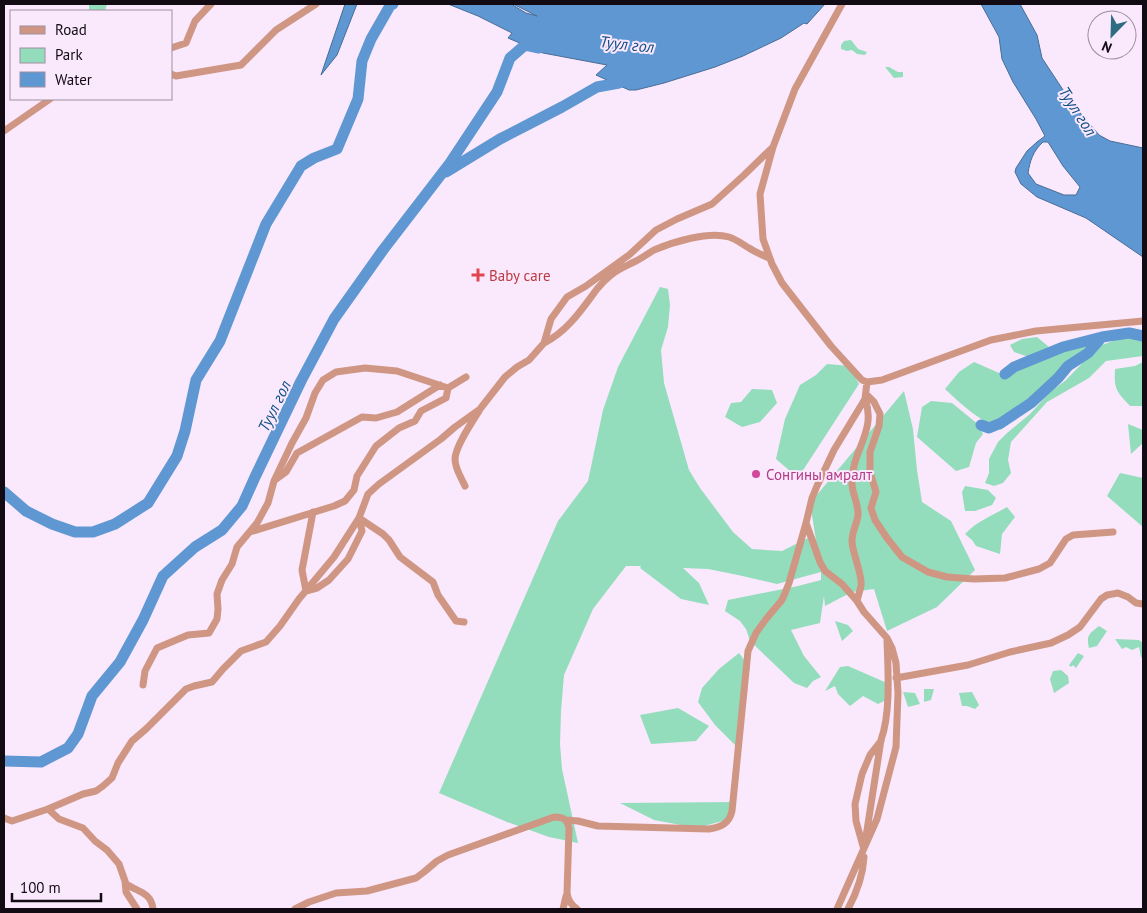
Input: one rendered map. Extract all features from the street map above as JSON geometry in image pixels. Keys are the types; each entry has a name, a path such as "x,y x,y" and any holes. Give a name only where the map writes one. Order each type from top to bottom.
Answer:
{"street":[{"path":"172,48 186,43 195,21 211,4"},
{"path":"172,74 176,76 241,65 276,30 316,4"},
{"path":"842,4 795,89 773,147 760,194 763,239 769,258 782,283 831,346 862,380 867,382 882,380 992,340 1036,330 1143,321"},
{"path":"4,130 49,100"},
{"path":"544,343 551,320 567,297 586,286 629,255 656,230 712,204 773,147"},
{"path":"465,486 458,471 455,457 480,409 505,377 529,360 544,343 563,329 582,310 610,275 654,250 702,236 728,236 769,258"},
{"path":"144,686 145,670 157,648 188,636 209,633 217,619 218,594 222,580 232,564 237,547 257,523 268,503 274,481 306,418 315,393 323,380 336,372 365,368 397,371 448,388"},
{"path":"250,532 345,501 354,490 357,476 376,446 398,428 415,422 421,412 446,398 448,388 466,377"},
{"path":"857,601 862,584 852,542 852,531 858,513 851,483 854,464 864,441 869,420 866,397 867,382"},
{"path":"274,481 286,472 297,453 362,417 376,418 397,412 440,385"},
{"path":"295,909 336,893 366,891 416,878 448,855 554,818 578,820 598,826 709,829 724,826 728,822 732,811 748,651 756,633 785,593 812,498 824,470 848,425 866,397"},
{"path":"866,397 874,402 880,414 879,426 870,452 870,472 876,492 871,508 875,520 902,557 928,572 947,577 1005,578 1040,569 1050,563 1066,539 1074,535 1113,532"},
{"path":"4,818 12,821 48,809 83,794 96,791 104,786 112,778 118,763 132,741 186,689 212,682 241,651 266,642 334,558 359,518 368,494 480,409"},
{"path":"306,591 302,570 313,512"},
{"path":"306,591 317,588 328,580 348,560 362,531 359,518"},
{"path":"359,518 390,540 400,556 433,582 438,595 451,615 456,621 464,622"},
{"path":"806,523 825,571 842,584 887,638 896,663 898,716 896,747 878,819 837,909"},
{"path":"896,678 968,665 1010,652 1051,643 1080,627 1101,599 1107,595 1118,593 1143,604"},
{"path":"848,909 857,892 862,876 867,826 884,730 888,680 887,638"},
{"path":"864,850 856,821 855,804 862,774 870,755 881,740"},
{"path":"48,809 59,819 83,828 107,850 119,864 125,881 126,892 137,909"},
{"path":"563,909 566,893 569,828 566,820"},
{"path":"125,881 128,885 150,898 153,909"},
{"path":"566,893 568,900 577,909"}],"green space":[{"path":"89,4 107,4 105,10 89,10"},
{"path":"851,40 858,49 867,52 865,55 857,54 852,50 841,49 844,41"},
{"path":"885,67 903,72 903,77 894,78"},
{"path":"660,287 668,289 670,305 668,327 661,350 664,383 689,470 733,532 752,549 782,551 814,535 816,540 810,503 904,391 913,429 922,502 951,521 975,570 937,607 887,631 874,589 852,592 825,606 824,596 820,623 791,630 804,656 821,677 813,681 807,688 794,683 750,641 746,629 740,621 725,611 728,600 821,580 821,572 777,584 708,569 683,568 699,583 709,605 681,599 640,568 641,566 626,566 593,609 564,675 560,744 562,769 578,843 549,837 507,822 439,793 558,521 588,481 603,410 618,367"},
{"path":"1143,332 1143,356 1106,361 1089,378 1047,402 1011,442 1008,460 1011,473 1003,483 994,486 985,483 989,473 989,459 998,442 1007,433 1030,414 1051,391 1065,381 1099,346"},
{"path":"1037,337 1049,347 1032,358 1014,352 1010,345 1022,339"},
{"path":"1092,338 1098,342 1093,348 1067,365 1036,399 1001,430 965,407 945,389 959,372 974,362 1006,376 1023,366"},
{"path":"1143,362 1143,406 1130,406 1117,389 1115,369 1135,366"},
{"path":"827,364 850,366 859,384 798,478 776,459 785,419 800,385 816,375"},
{"path":"752,389 772,390 777,403 760,422 742,427 725,417 731,403 741,402"},
{"path":"931,401 952,403 979,425 983,434 976,443 969,467 956,471 917,437 922,407"},
{"path":"1128,424 1143,430 1143,443 1131,454"},
{"path":"1120,473 1143,478 1143,527 1107,496"},
{"path":"965,486 988,490 996,498 992,505 975,511 965,511 962,492"},
{"path":"1007,507 1015,517 1002,534 1000,554 976,546 965,534 980,522"},
{"path":"835,621 848,625 853,631 842,641"},
{"path":"1099,626 1107,631 1097,646 1089,648 1089,635"},
{"path":"1115,639 1139,640 1143,643 1143,659 1139,647 1132,650 1126,647 1122,649"},
{"path":"739,653 750,668 742,698 738,748 715,725 698,702 702,688 719,669"},
{"path":"1078,653 1084,656 1076,668 1073,665 1071,667 1069,665"},
{"path":"848,666 887,683 886,700 878,704 863,696 850,706 838,694 835,686 825,691 840,667"},
{"path":"1061,670 1068,676 1069,683 1054,693 1050,679 1053,671"},
{"path":"924,689 934,689 931,700 924,702"},
{"path":"903,692 915,693 920,704 908,707"},
{"path":"972,692 979,705 975,709 962,706 959,693"},
{"path":"678,708 709,726 696,741 651,744 640,715"},
{"path":"735,802 726,820 697,828 654,820 620,803"}],"water":[{"path":"345,4 357,4 337,55 321,75"},
{"path":"448,4 511,4 526,13 537,16 513,4 825,4 807,24 804,23 781,38 743,56 664,83 629,90 596,75 607,65 543,53 508,38 512,33"},
{"path":"981,4 1020,4 1037,35 1042,58 1071,102 1099,135 1110,141 1143,148 1143,257 1086,218 1037,197 1021,184 1015,172 1016,168 1027,151 1045,136 1013,82 1002,59 999,37","holes":["1043,142 1048,142 1063,166 1080,187 1076,195 1064,195 1036,184 1028,173 1034,153"]}],"waterway":[{"name":"Туул гол","path":"4,492 26,511 52,524 75,532 93,532 115,524 148,503 177,456 185,431 196,380 220,341 266,224 301,166 314,158 337,149 358,99 362,61 371,39 391,4 393,4"},
{"name":"Туул гол","path":"4,761 41,762 68,748 78,734 92,696 120,662 143,620 163,576 195,547 222,530 242,506 301,381 334,319 383,250 450,163 497,92 510,58 525,45 539,48"},
{"path":"446,172 500,139 597,87 629,79"},
{"path":"1005,374 1014,367 1063,347 1102,337 1129,333 1143,336"},
{"path":"981,425 989,428 1001,423 1031,403 1068,366 1088,353 1102,337"}],"place":[{"name":"Baby care","path":"478,275"},
{"name":"Сонгины амралт","path":"756,474"}]}
